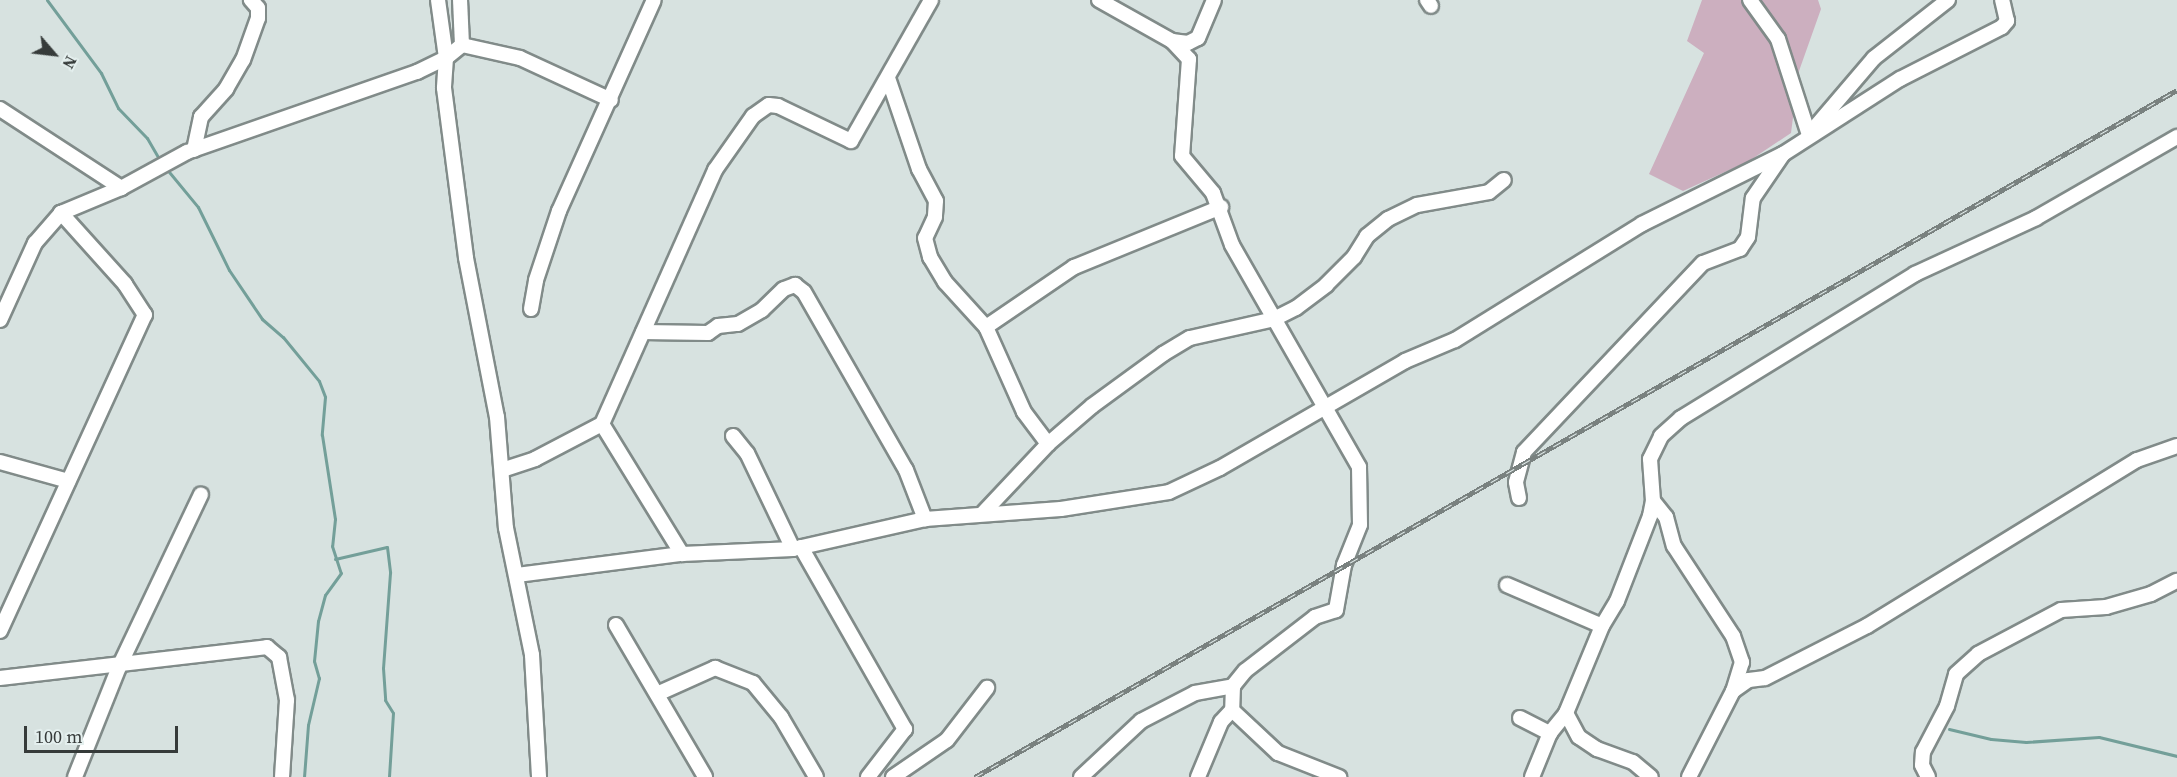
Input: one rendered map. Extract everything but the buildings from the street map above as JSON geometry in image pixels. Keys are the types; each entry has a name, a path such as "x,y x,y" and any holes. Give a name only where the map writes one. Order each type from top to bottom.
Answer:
{"street":[{"path":"194,150 201,117 226,89 243,60 258,18 258,8 250,0"},
{"path":"438,0 446,58 444,88 466,258 497,417 506,528 532,655 539,777"},
{"path":"460,0 462,45"},
{"path":"531,309 536,280 559,211 611,100 654,0"},
{"path":"502,470 535,459 602,424 715,170 753,116 768,105 777,106 851,141 931,0"},
{"path":"1099,0 1172,41 1189,59"},
{"path":"1198,777 1221,722 1232,710 1233,686 1245,671 1315,616 1336,610 1344,565 1360,525 1361,484 1353,453 1227,235 1221,207 1182,156 1189,59 1214,0"},
{"path":"1750,0 1778,39 1809,135"},
{"path":"1809,135 1874,58 1948,0"},
{"path":"516,575 682,554 797,548 925,519 1061,508 1169,492 1220,468 1405,360 1455,340 1642,224 1783,154 1809,135 1900,79 2002,27 2007,21 2002,0"},
{"path":"1172,41 1188,43 1197,38"},
{"path":"0,320 35,243 61,213 121,188 160,164 194,150 417,72 446,58 462,45"},
{"path":"462,45 520,58 611,100"},
{"path":"888,78 919,169 936,201 935,217 925,238 926,248 945,282 986,327 1024,412 1048,444"},
{"path":"0,109 121,188"},
{"path":"1532,777 1550,733 1566,713 1602,626 1617,602 1653,501 1650,459 1661,436 1681,418 1915,274 2036,218 2177,137"},
{"path":"1520,498 1516,482 1524,453 1703,263 1740,249 1748,237 1753,198 1783,154"},
{"path":"983,513 1048,444 1092,406 1190,338 1274,319 1326,285 1354,257 1367,236 1389,219 1417,205 1490,192 1504,180"},
{"path":"986,327 1074,267 1221,207"},
{"path":"0,631 145,315 125,284 61,213"},
{"path":"643,332 708,333 718,326 738,324 756,314 784,289 795,285 804,292 906,470 925,519"},
{"path":"602,424 682,554"},
{"path":"733,436 747,453 797,548 905,729 868,777"},
{"path":"1733,691 1914,600 1973,559 2137,460 2177,446"},
{"path":"0,462 68,481"},
{"path":"75,777 119,667 201,494"},
{"path":"1653,501 1666,517 1674,546 1733,636 1742,662 1733,691 1689,777"},
{"path":"1928,777 1922,765 1923,752 1947,706 1956,674 1978,654 2061,610 2106,607 2151,594 2177,581"},
{"path":"1507,585 1602,626"},
{"path":"616,625 705,777"},
{"path":"0,678 119,667 258,646 273,651 283,666 287,700 282,777"},
{"path":"657,694 715,668 753,683 781,717 816,777"},
{"path":"1081,777 1141,721 1195,693 1233,686"},
{"path":"893,777 947,740 987,688"},
{"path":"1232,710 1278,753 1339,777"},
{"path":"1566,713 1580,737 1597,749 1633,762 1652,777"},
{"path":"1520,718 1550,733"}],"shaded area":[{"path":"1702,0 1818,0 1821,9 1799,71 1791,133 1749,161 1683,191 1649,174 1704,53 1687,41"}],"waterway":[{"path":"47,0 101,73 118,108 147,138 161,162"},
{"path":"165,167 198,207 229,270 262,319 283,337 319,381 325,397 322,435 335,519 332,546 341,573 325,595 318,621 314,661 319,678 308,725 304,777"},
{"path":"335,559 387,547 390,573 383,668 385,700 393,713 389,777"},
{"path":"1949,729 1991,739 2026,742 2099,737 2177,756"}],"railway":[{"path":"975,777 2177,90"}]}
